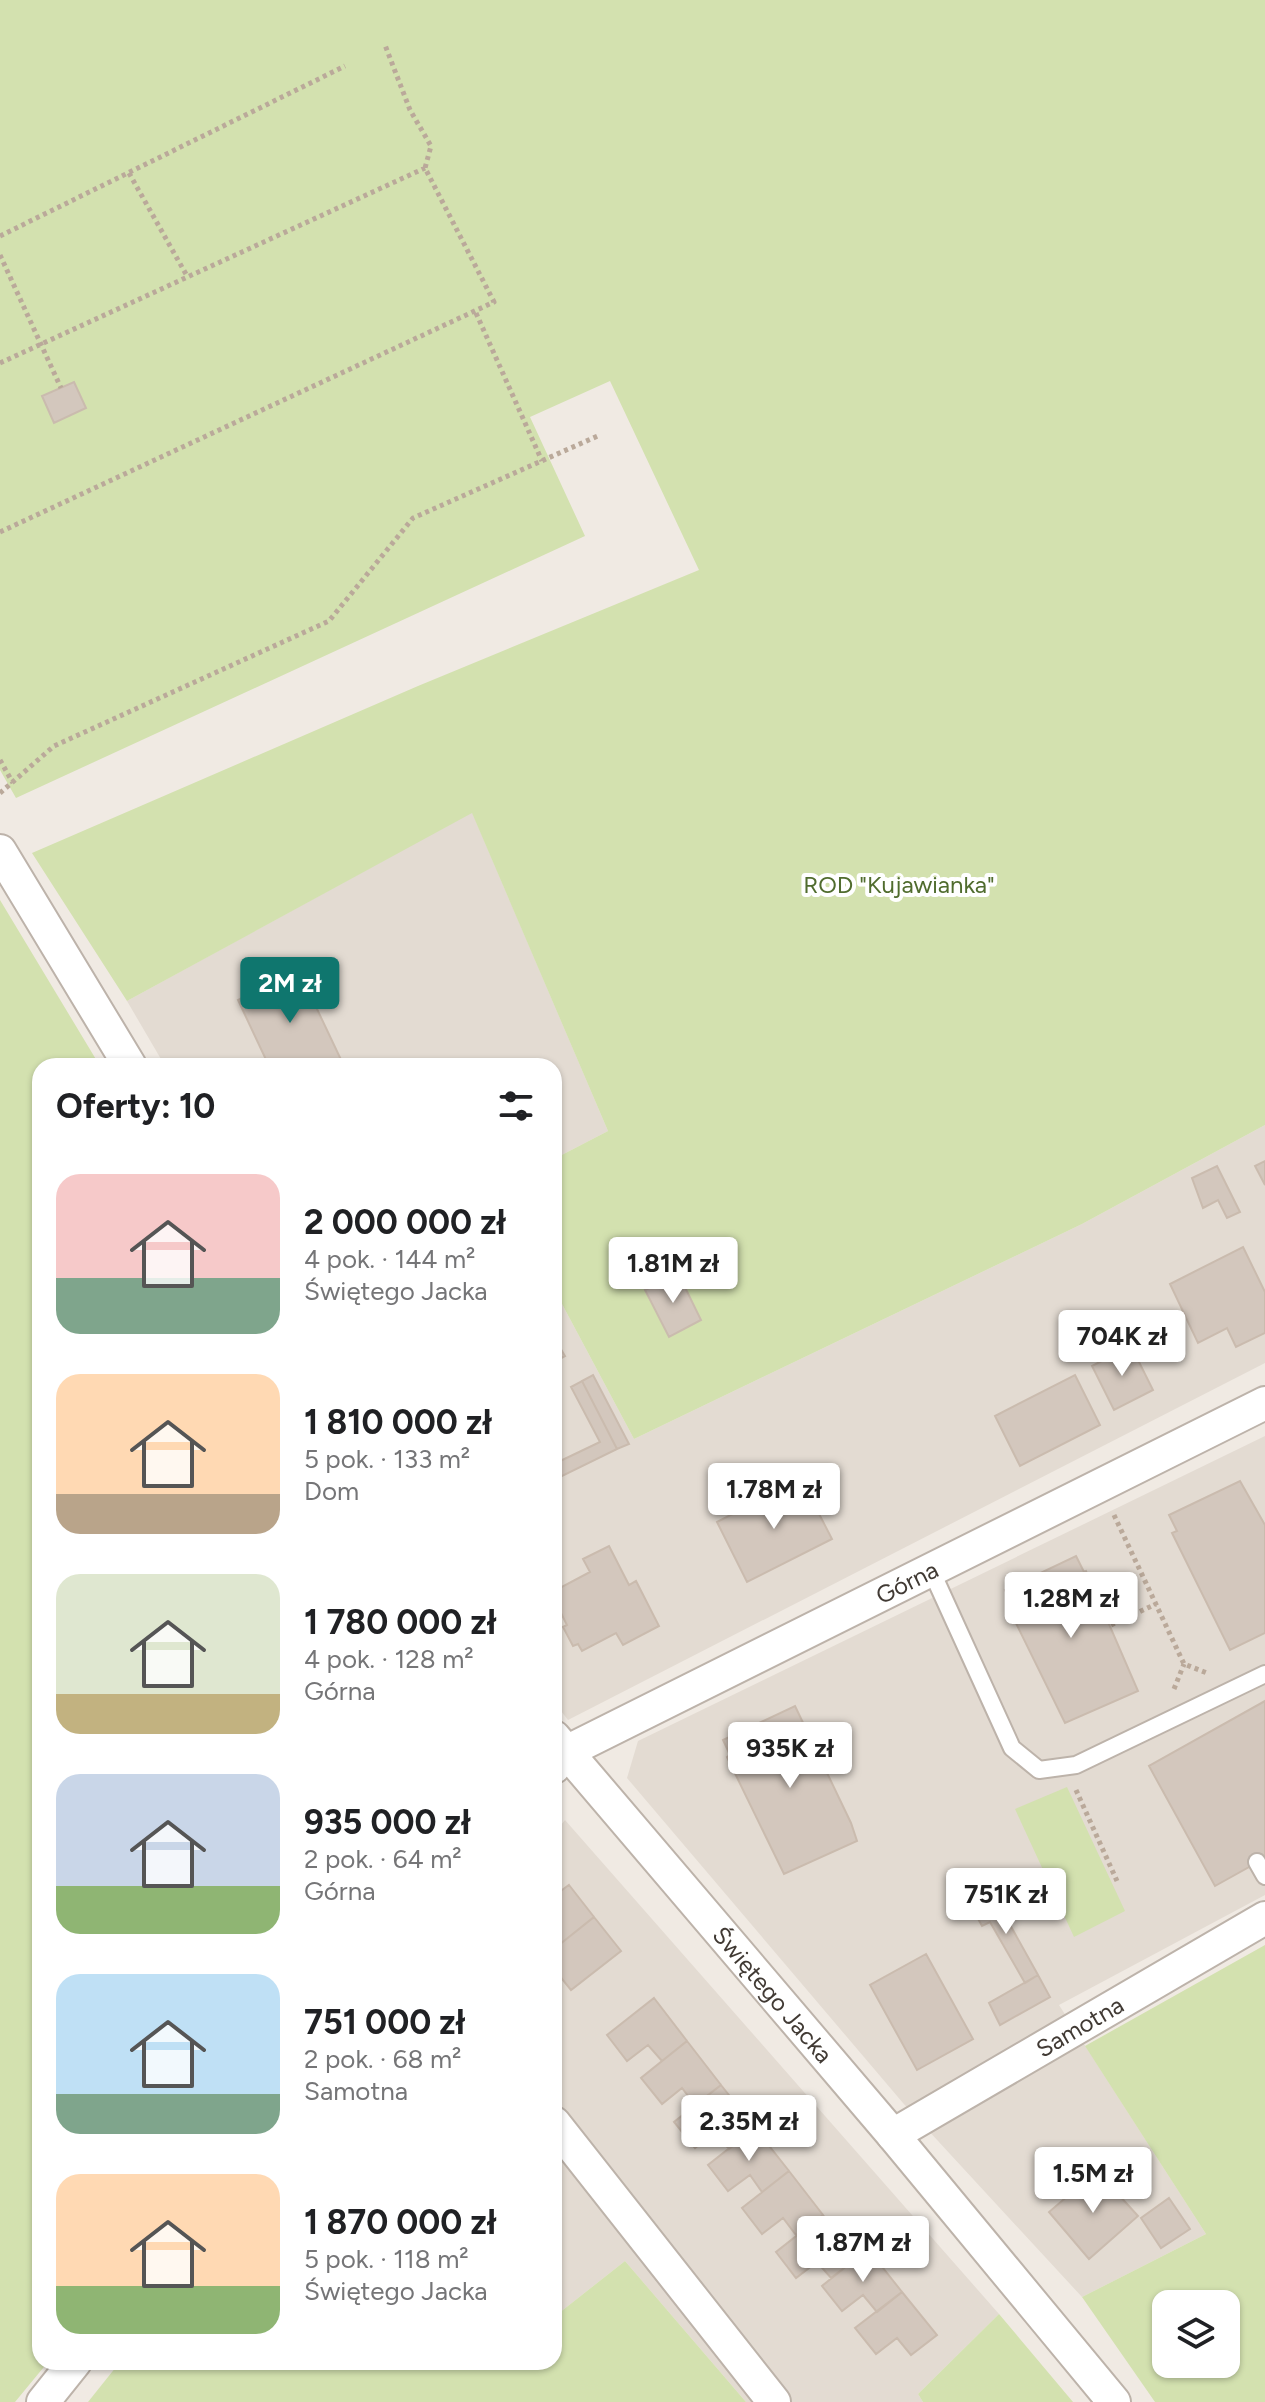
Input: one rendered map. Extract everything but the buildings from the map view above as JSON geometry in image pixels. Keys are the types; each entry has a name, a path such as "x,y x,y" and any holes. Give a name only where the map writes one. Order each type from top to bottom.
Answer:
{"street":[{"path":"0,851 125,1058"},
{"name":"Górna","path":"562,1750 1263,1409"},
{"name":"Świętego Jacka","path":"562,1757 893,2135 1114,2402"},
{"name":"Samotna","path":"893,2135 1265,1918"},
{"path":"562,2133 774,2402"},
{"path":"43,2402 69,2370"}],"lane":[{"path":"931,1570 1012,1748 1039,1770 1076,1765 1265,1674"}],"path":[{"path":"0,532 494,302 425,168 431,146 410,110 385,45"},
{"path":"0,236 345,66"},
{"path":"0,363 425,168"},
{"path":"129,173 187,276"},
{"path":"0,255 61,388"},
{"path":"476,313 542,461"},
{"path":"0,793 54,746 329,621 413,518 600,435"},
{"path":"0,760 13,783"},
{"path":"1114,1515 1184,1664 1242,1685"},
{"path":"1111,1625 1156,1604"},
{"path":"1065,1767 1117,1881"}],"shaded area":[{"path":"472,812 608,1131 562,1155 562,1058 160,1058 127,1001"},
{"path":"1265,1125 1265,1363 568,1720 562,1712 562,1304 634,1439 1082,1224"},
{"path":"1265,1436 1265,1895 1059,2005 1206,2234 1082,2297 903,2103 627,1778 638,1741"},
{"path":"565,1820 999,2314 918,2394 923,2402 746,2402 625,2261 562,2311 562,1824"}],"green space":[{"name":"ROD \"Kujawianka\"","path":"0,0 1265,0 1265,1125 1082,1224 634,1439 562,1304 562,1155 608,1131 472,813 127,1001 32,853 418,686 699,570 610,381 530,417 585,536 16,798 0,770"},
{"path":"0,900 95,1058 32,1058 32,2370 41,2370 15,2402 0,2402"},
{"path":"1067,1787 1125,1911 1074,1937 1015,1809"},
{"path":"1265,1945 1265,2402 1155,2402 1082,2297 1206,2234 1085,2046"},
{"path":"625,2261 746,2402 88,2402 114,2370 562,2370 562,2311"},
{"path":"999,2314 1073,2402 923,2402 918,2394"}]}
